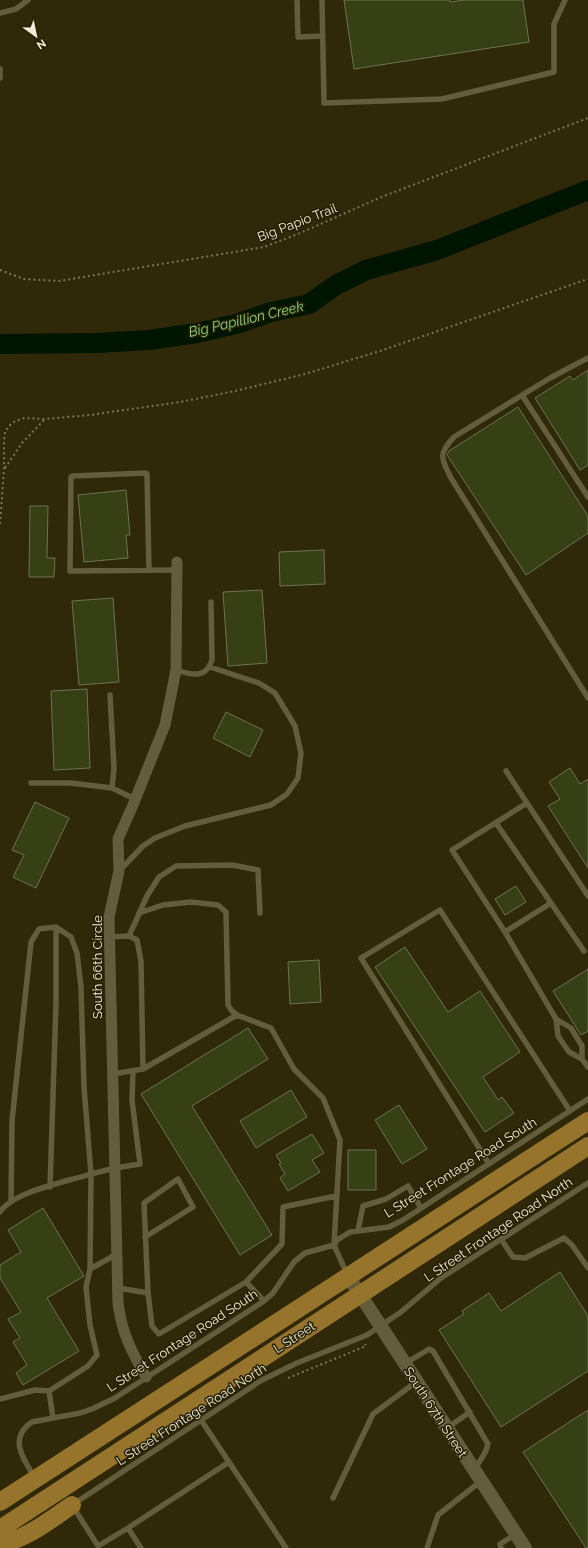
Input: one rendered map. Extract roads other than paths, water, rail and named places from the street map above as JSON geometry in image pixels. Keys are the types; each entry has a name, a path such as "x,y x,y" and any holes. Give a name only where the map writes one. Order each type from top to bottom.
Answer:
{"main road":[{"name":"L Street","path":"0,1502 588,1121"},
{"name":"L Street","path":"0,1529 588,1146"},
{"path":"0,1544 11,1542 22,1537 72,1505"}],"street":[{"name":"South 66th Circle","path":"146,1377 124,1335 120,1321 109,917 119,871 118,839 165,724 176,670 177,566"},
{"name":"South 67th Street","path":"348,1276 380,1327 410,1361 416,1382 525,1548"}],"lane":[{"path":"0,13 10,12 28,0"},
{"path":"297,0 298,37 323,36"},
{"path":"322,0 324,103 442,99 554,72 554,24 565,0"},
{"path":"0,69 0,78"},
{"path":"588,358 550,378 454,436 446,446 442,461 451,478 588,698"},
{"path":"522,395 588,497"},
{"path":"149,570 148,474 138,473 70,477 70,571 149,570 177,566"},
{"path":"176,670 192,675 203,672 210,667 212,660 211,602"},
{"path":"119,871 143,846 155,838 184,826 271,805 287,794 298,778 301,753 295,726 275,693 259,683 210,667"},
{"path":"110,695 114,768 112,788"},
{"path":"506,771 588,896"},
{"path":"31,783 71,784 112,788 135,799"},
{"path":"527,803 452,850 505,932 556,1019 558,1036 569,1052 582,1059 588,1066"},
{"path":"496,823 584,951"},
{"path":"129,936 139,913 159,877 176,866 232,865 258,870 260,914"},
{"path":"139,913 163,906 191,902 218,905 226,912 228,1005 237,1015 271,1028 294,1070 323,1098 340,1140 334,1245 348,1276"},
{"path":"505,932 551,903"},
{"path":"489,1164 361,958 440,910 570,1111"},
{"path":"50,1186 56,1004 56,927"},
{"path":"0,1399 35,1390 49,1391 88,1366 96,1355 90,1325 86,1287 90,1269 91,1174 84,1087 81,987 78,953 71,937 56,927 39,929 31,942 12,1121 11,1202"},
{"path":"109,937 129,936 136,940 141,962 143,1069"},
{"path":"113,1074 143,1069 237,1015"},
{"path":"556,1019 571,1028 582,1046 582,1059"},
{"path":"0,1212 4,1206 22,1195 91,1174 140,1164 132,1100 133,1071"},
{"name":"L Street Frontage Road South","path":"36,1479 21,1453 19,1440 25,1427 32,1422 80,1413 103,1404 264,1301 273,1293 294,1262 300,1256 308,1251 334,1245 337,1240 346,1233 389,1226 421,1208 588,1100"},
{"path":"145,1237 193,1207 178,1179 144,1203 145,1237 148,1293 152,1326 160,1334 246,1282 282,1244 284,1207 336,1196"},
{"name":"L Street Frontage Road North","path":"72,1505 201,1420 279,1371 362,1338 380,1327 401,1312 441,1278 588,1183"},
{"path":"358,1230 363,1206 386,1199 408,1186 421,1208"},
{"path":"501,1239 513,1257 525,1258 564,1238 572,1245 588,1268"},
{"path":"90,1269 117,1254"},
{"path":"246,1282 264,1301"},
{"path":"118,1288 148,1293"},
{"path":"410,1361 429,1349 433,1351 488,1444 477,1475 438,1515 427,1548"},
{"path":"333,1498 373,1414 416,1382"},
{"path":"49,1391 53,1418"},
{"path":"447,1428 470,1412"},
{"path":"201,1420 286,1548"},
{"path":"72,1505 99,1547 229,1462"},
{"path":"128,1528 141,1548"},
{"path":"502,1548 500,1544 516,1534"}],"waterway":[{"name":"Big Papillion Creek","path":"0,344 97,343 149,340 197,333 236,324 271,312 309,304 336,285 366,270 437,250 588,190"}]}
